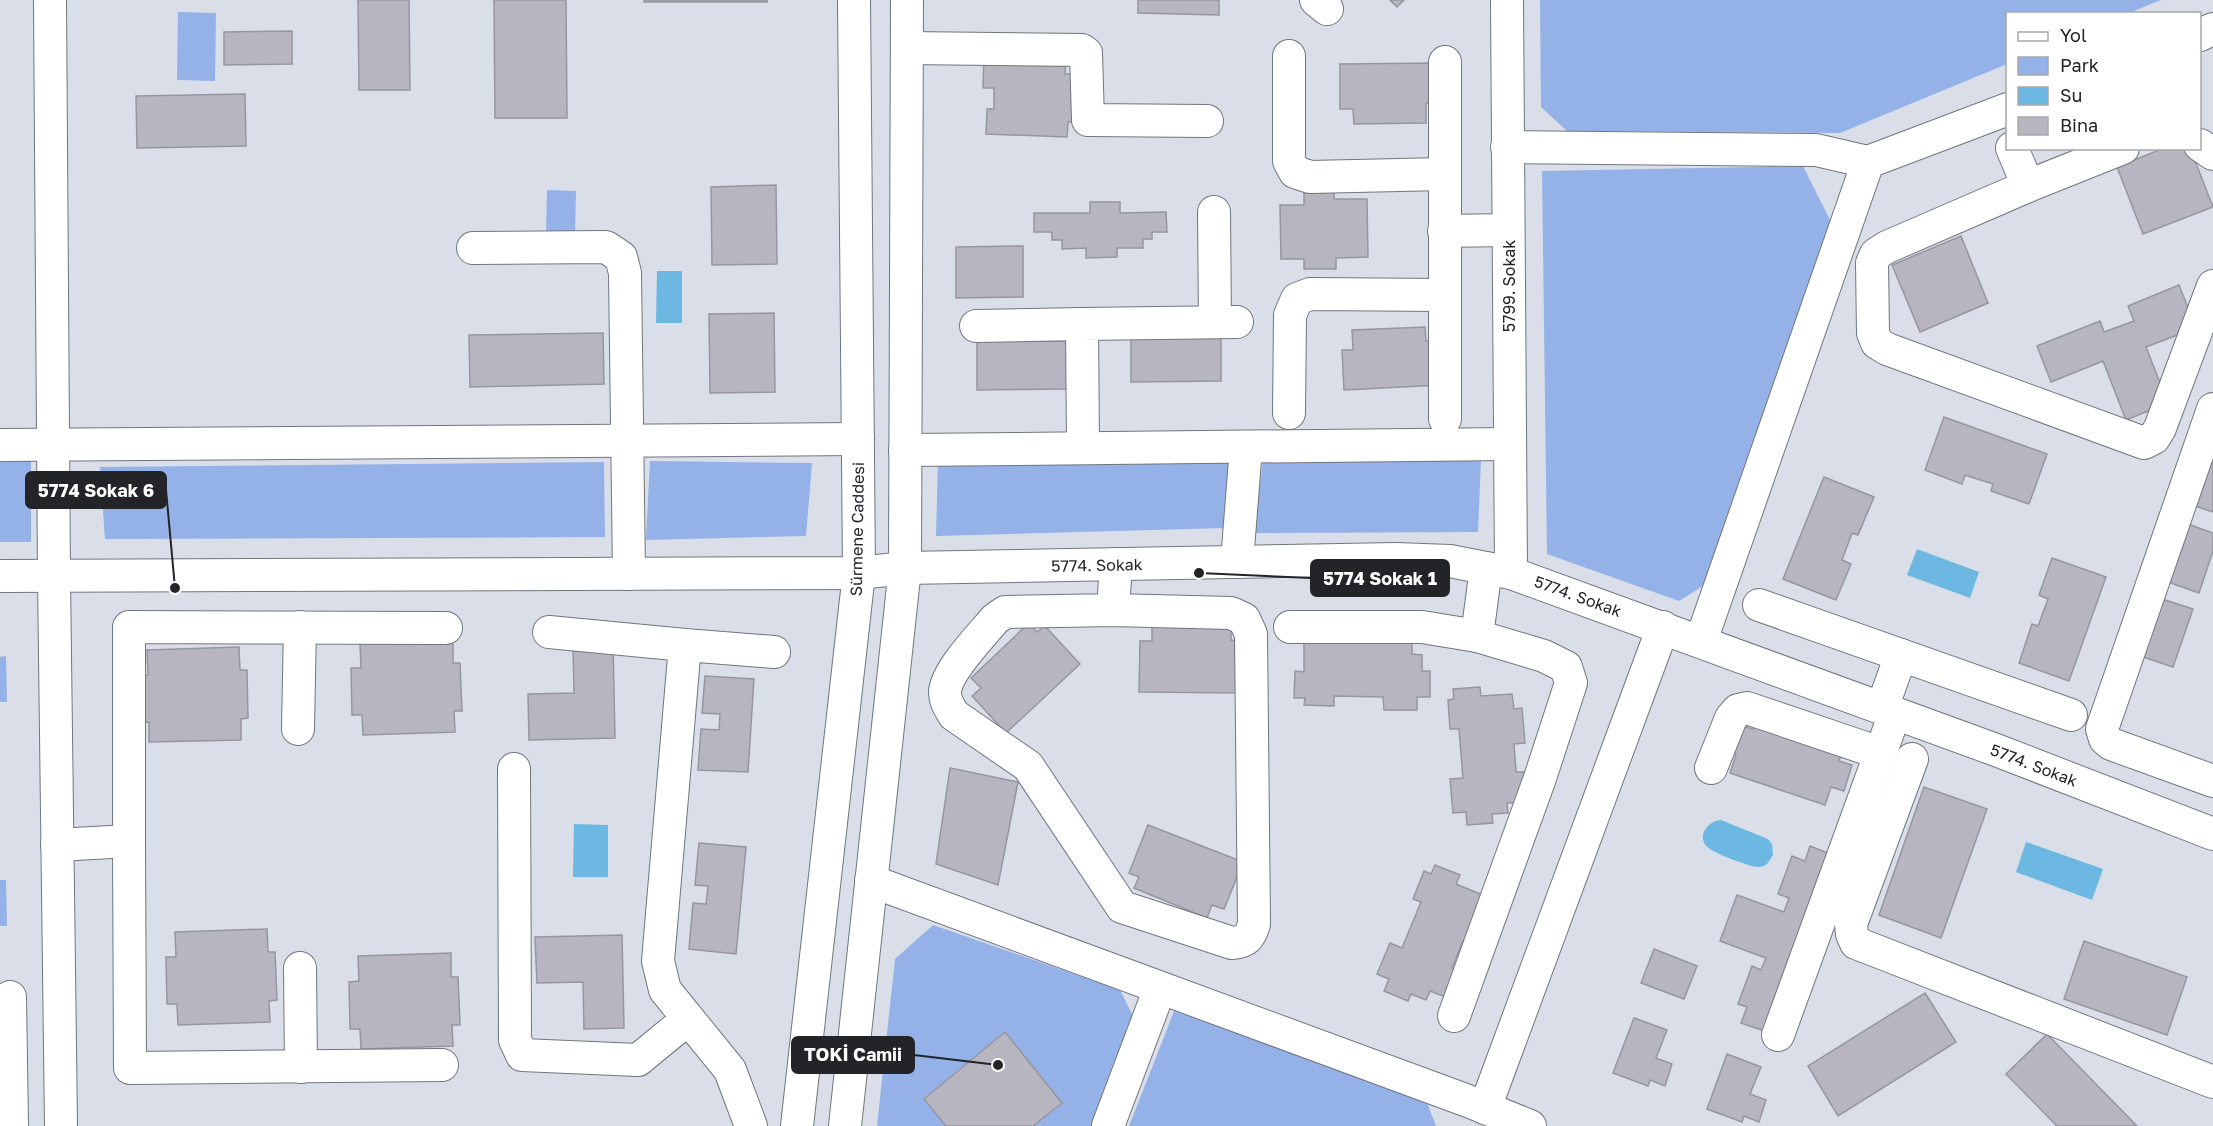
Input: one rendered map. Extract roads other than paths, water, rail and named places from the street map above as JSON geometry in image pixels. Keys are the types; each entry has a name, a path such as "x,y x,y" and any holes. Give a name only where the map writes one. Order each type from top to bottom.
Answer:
{"street":[{"path":"50,0 61,1126"},
{"name":"Sürmene Caddesi","path":"797,1126 859,573 854,0"},
{"path":"845,1126 905,568 907,0"},
{"name":"5799. Sokak","path":"1477,636 1498,570 1510,444 1507,0"},
{"path":"907,48 1082,50 1086,53 1088,120 1207,121"},
{"path":"1289,56 1289,161 1295,172 1310,177 1444,174"},
{"path":"1445,62 1445,419"},
{"path":"1507,147 1816,150 1868,162 2004,120"},
{"path":"2013,150 2028,186"},
{"path":"2118,150 2028,186 1887,247 1876,254 1872,263 1873,333 1877,343 1887,349 2144,443 2154,438 2160,428 2213,286"},
{"path":"1701,641 1868,162"},
{"path":"976,326 1226,322 1214,212"},
{"path":"1444,231 1508,230"},
{"path":"473,248 606,247 621,257 625,273 628,574"},
{"path":"1289,413 1290,315 1298,299 1310,294 1444,295"},
{"path":"1082,324 1083,448"},
{"path":"2213,409 2102,729 2105,739 2112,744 2213,781"},
{"path":"0,444 858,439"},
{"path":"905,450 1510,444"},
{"path":"1237,561 1246,447"},
{"name":"5774. Sokak","path":"0,576 859,573 905,568 1237,561 1396,559 1450,561 1498,570 1663,627 2213,834"},
{"path":"1113,610 1116,564"},
{"path":"1759,605 2071,715"},
{"path":"1113,610 1231,612 1244,619 1251,634 1254,924 1251,935 1244,942 1232,943 1122,907 1028,766 954,715 947,702 945,692 950,676 995,619 1005,612 1113,610"},
{"path":"442,1065 130,1068 129,627 446,628"},
{"path":"298,729 300,627"},
{"path":"1290,627 1422,627 1477,636 1544,656 1566,667 1571,683 1536,789 1454,1016"},
{"path":"1470,1111 1663,627"},
{"path":"549,632 774,652"},
{"path":"685,645 658,961 665,990 730,1070 750,1126"},
{"path":"1778,1035 1880,753 1901,655"},
{"path":"1711,768 1731,718 1738,710 1747,708 1880,753"},
{"path":"1912,759 1851,924 1856,944 2213,1082"},
{"path":"514,769 515,1040 522,1055 638,1060 688,1019"},
{"path":"57,845 129,842"},
{"path":"871,881 1160,987 1470,1111 1530,1126"},
{"path":"300,968 301,1066"},
{"path":"1108,1126 1160,987"},
{"path":"10,997 12,1126"}],"water":[{"path":"657,271 682,271 682,323 656,323"},
{"path":"1917,549 1979,572 1970,598 1907,575"},
{"path":"1721,820 1768,839 1772,844 1773,855 1767,864 1759,867 1748,865 1710,849 1703,840 1704,831 1711,824"},
{"path":"574,824 608,825 608,877 573,877"},
{"path":"2026,842 2103,869 2092,900 2016,872"}],"place":[{"name":"5774 Sokak 1","path":"1199,573"},
{"name":"5774 Sokak 6","path":"175,588"},
{"name":"TOKİ Camii","path":"998,1065"}]}
